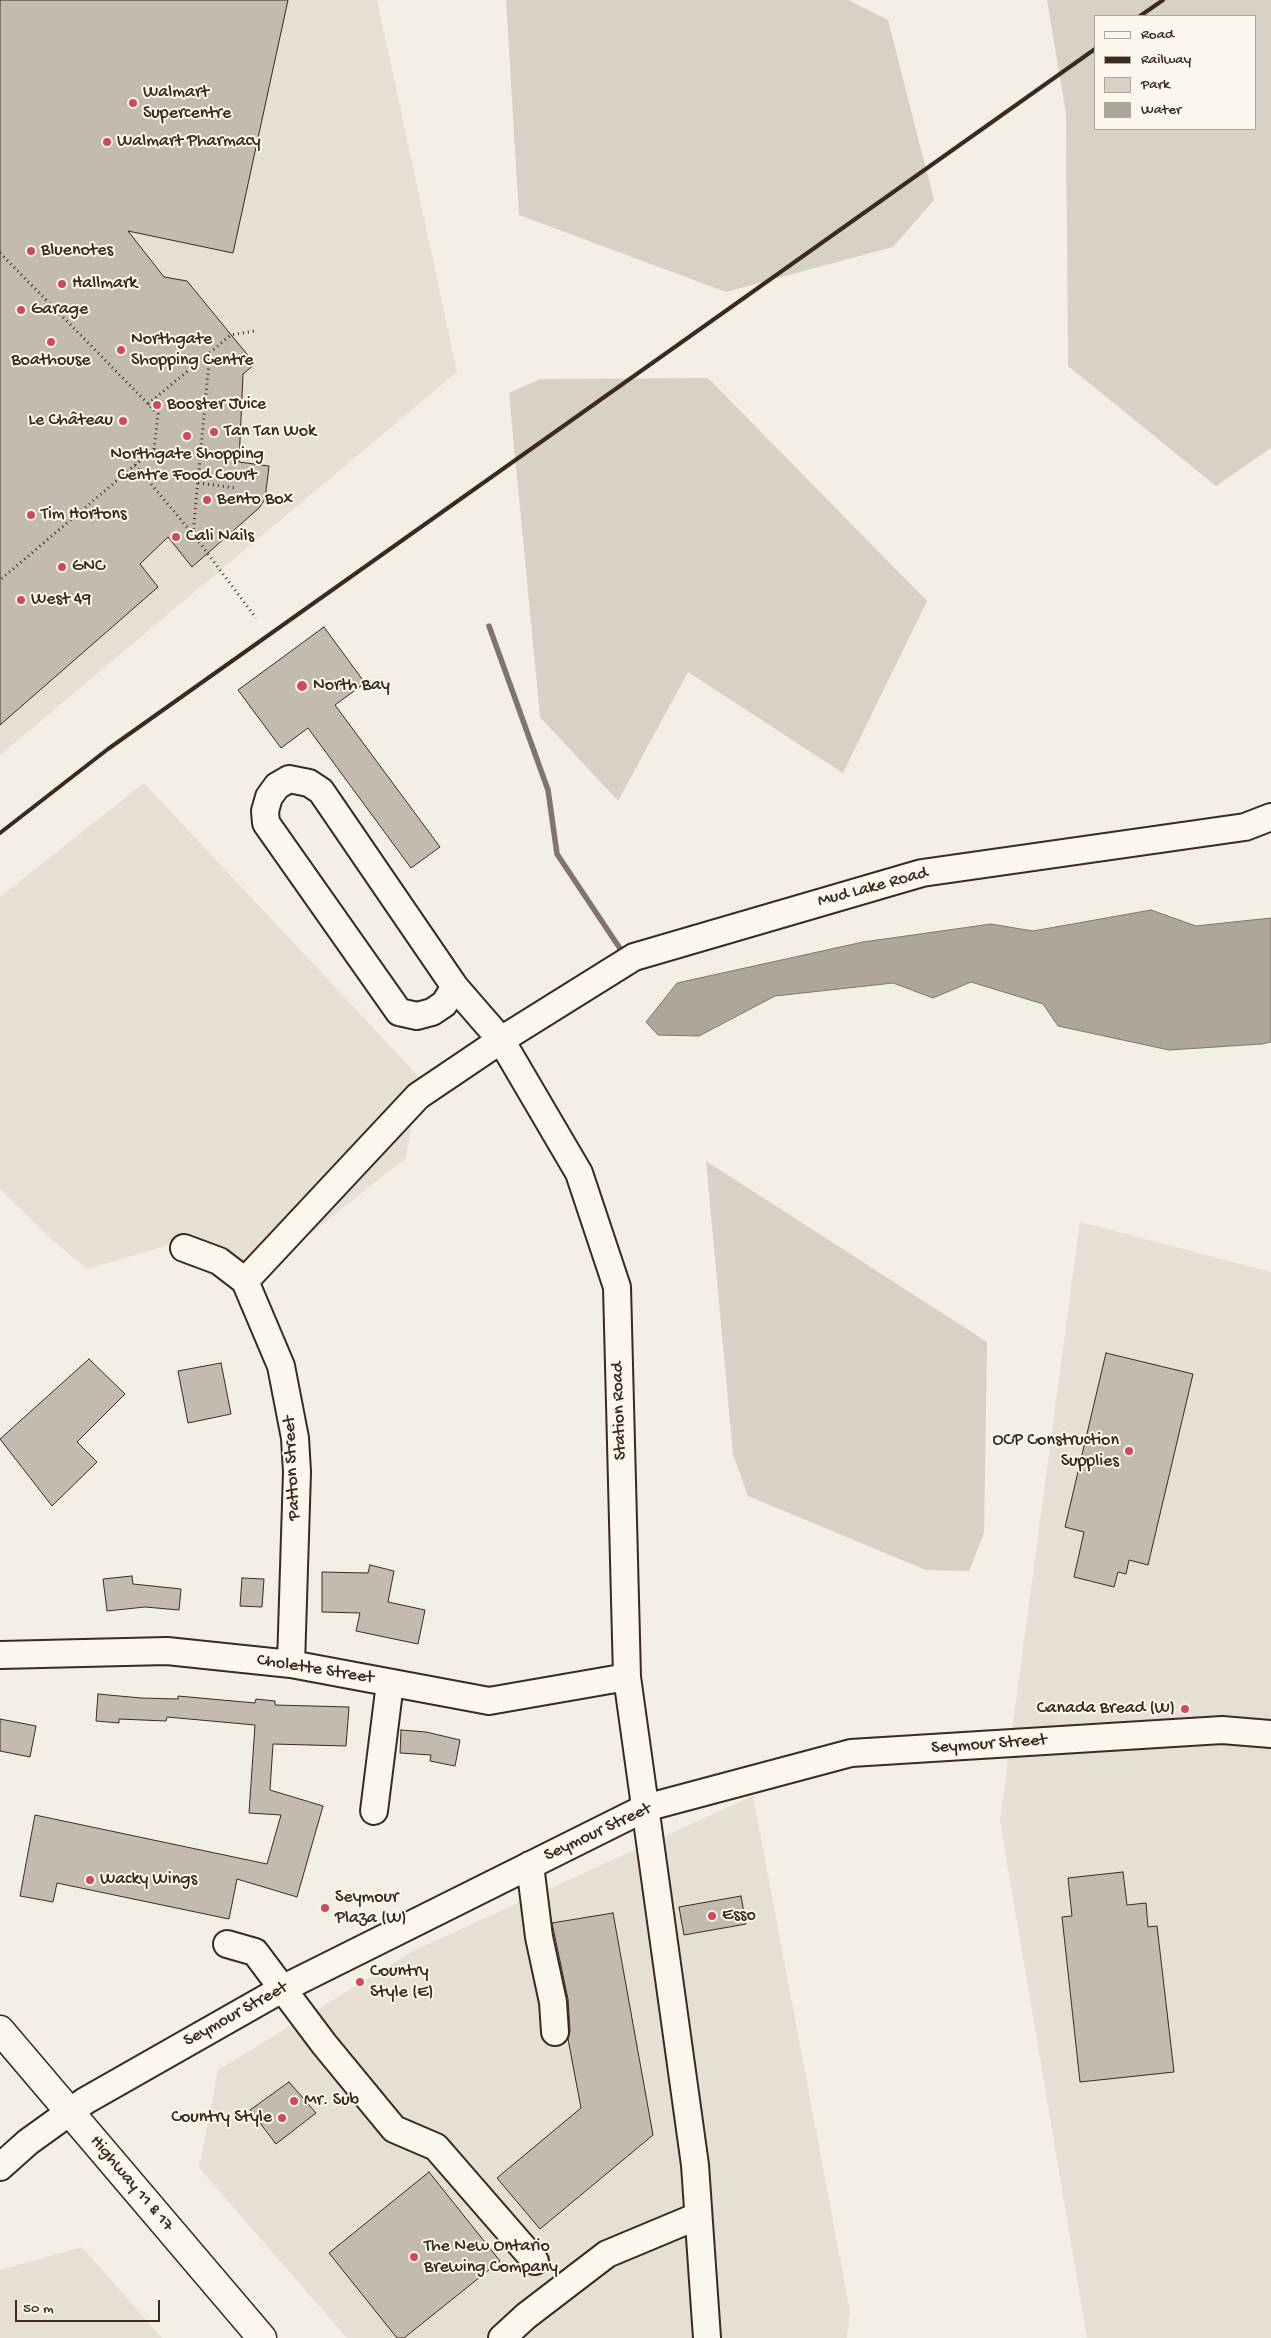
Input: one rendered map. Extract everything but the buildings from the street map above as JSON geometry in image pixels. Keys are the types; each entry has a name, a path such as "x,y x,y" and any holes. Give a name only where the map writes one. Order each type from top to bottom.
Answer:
{"highway":[{"name":"Highway 11 & 17","path":"0,2030 262,2338"}],"street":[{"name":"Station Road","path":"455,987 444,1004 432,1012 417,1016 399,1012 266,823 265,811 269,797 277,786 289,779 309,783 321,791 455,987 501,1040 579,1173 616,1287 627,1678 695,2165 707,2338"},
{"name":"Mud Lake Road","path":"501,1040 634,957 922,873 1245,827 1271,817"},
{"path":"245,1281 418,1096 501,1040"},
{"name":"Patton Street","path":"184,1248 220,1261 245,1281 281,1366 295,1438 297,1512 291,1664"},
{"name":"Cholette Street","path":"0,1655 167,1651 291,1664 489,1701 627,1678"},
{"path":"374,1811 390,1683"},
{"name":"Seymour Street","path":"0,2167 28,2142 69,2111 282,1989 645,1808 851,1753 1222,1730 1271,1734"},
{"path":"530,1865 539,1937 554,2002 555,2032"},
{"path":"227,1944 255,1952 324,2044 394,2129 436,2148 535,2260"},
{"path":"502,2338 526,2316 607,2254 698,2216"}],"path":[{"path":"0,253 158,414 154,449 0,580"},
{"path":"148,404 231,335 254,332"},
{"path":"193,534 210,351"},
{"path":"136,465 193,534 256,618"},
{"path":"198,484 236,488"}],"shaded area":[{"name":"Northgate Shopping Centre","path":"0,0 377,0 457,372 0,755"},
{"path":"144,783 420,1078 406,1158 255,1277 189,1239 87,1269 49,1237 0,1189 0,897"},
{"path":"1080,1222 1271,1272 1271,2338 1087,2338 1000,1821"},
{"path":"753,1796 850,2312 847,2338 347,2338 199,2168 218,2070 415,1950"},
{"path":"82,2247 162,2338 0,2338 0,2270"}],"green space":[{"path":"506,0 848,0 888,20 934,200 893,247 726,292 519,215"},
{"path":"1047,0 1271,0 1271,448 1216,486 1068,366 1066,113"},
{"path":"708,378 927,601 843,773 688,672 618,801 540,717 509,393 540,379"},
{"path":"706,1161 987,1342 984,1533 969,1571 926,1570 748,1496 733,1454"}],"water":[{"path":"1151,910 1196,926 1271,918 1271,1042 1169,1050 1058,1026 1043,1004 971,982 933,998 893,983 775,996 699,1036 658,1035 646,1022 677,983 863,942 991,924 1033,931"}],"waterway":[{"path":"489,626 548,790 557,854 623,953"}],"railway":[{"path":"1141,15 1163,0"},
{"path":"0,833 108,749 1094,50"}],"place":[{"name":"Walmart Supercentre","path":"133,103"},
{"name":"Walmart Pharmacy","path":"107,142"},
{"name":"Bluenotes","path":"31,251"},
{"name":"Hallmark","path":"62,284"},
{"name":"Garage","path":"21,310"},
{"name":"Boathouse","path":"51,342"},
{"name":"Northgate Shopping Centre","path":"121,350"},
{"name":"Booster Juice","path":"157,405"},
{"name":"Le Château","path":"123,421"},
{"name":"Tan Tan Wok","path":"214,432"},
{"name":"Northgate Shopping Centre Food Court","path":"187,436"},
{"name":"Bento Box","path":"207,500"},
{"name":"Tim Hortons","path":"31,515"},
{"name":"Cali Nails","path":"176,537"},
{"name":"GNC","path":"62,567"},
{"name":"West 49","path":"21,600"},
{"name":"North Bay","path":"302,686"},
{"name":"OCP Construction Supplies","path":"1129,1451"},
{"name":"Canada Bread (W)","path":"1185,1709"},
{"name":"Wacky Wings","path":"90,1880"},
{"name":"Seymour Plaza (W)","path":"325,1908"},
{"name":"Esso","path":"712,1916"},
{"name":"Country Style (E)","path":"360,1982"},
{"name":"Mr. Sub","path":"294,2101"},
{"name":"Country Style","path":"282,2118"},
{"name":"The New Ontario Brewing Company","path":"414,2257"}]}
